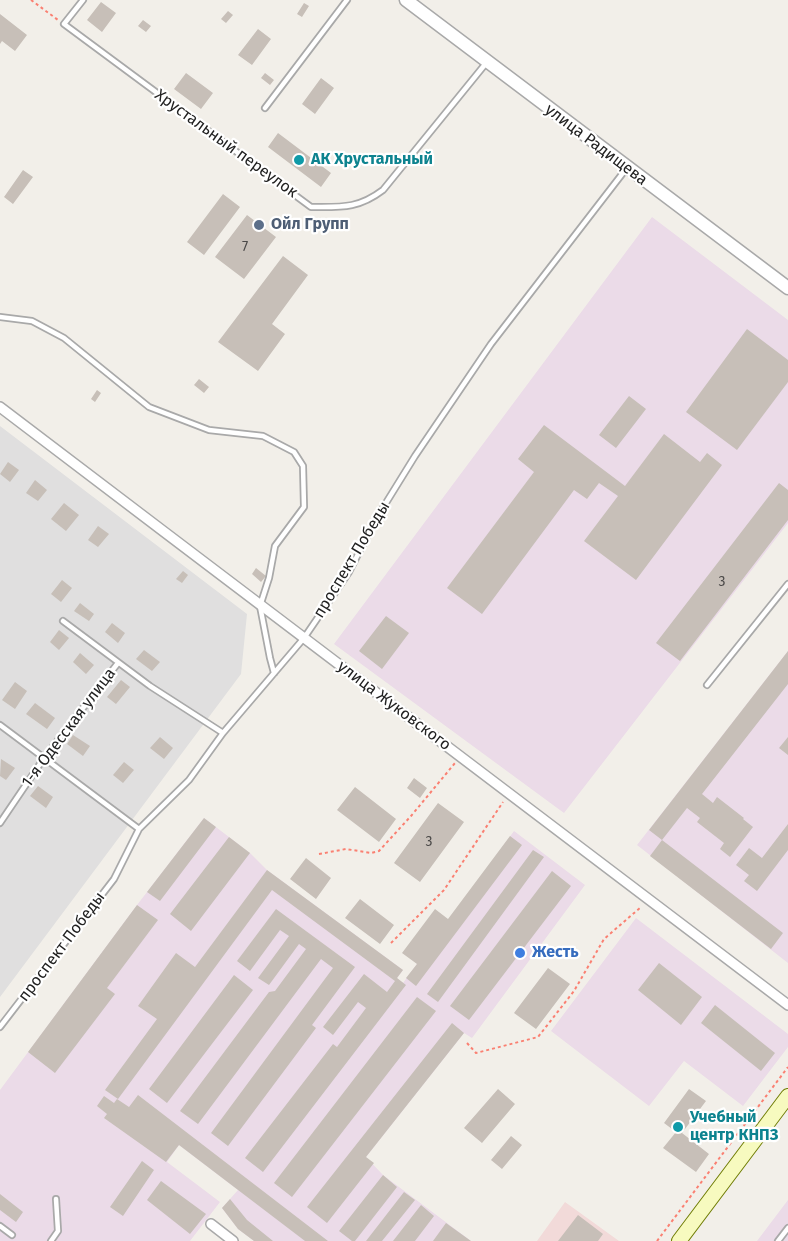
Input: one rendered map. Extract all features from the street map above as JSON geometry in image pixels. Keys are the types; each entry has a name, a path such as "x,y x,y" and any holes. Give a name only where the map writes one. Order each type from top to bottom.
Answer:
{"main road":[{"path":"679,1241 788,1096"}],"street":[{"name":"улица Радищева","path":"406,0 788,288"},
{"name":"улица Жуковского","path":"0,407 788,1005"},
{"path":"211,1224 233,1241"}],"lane":[{"path":"64,24 83,0"},
{"path":"266,108 347,0"},
{"name":"Хрустальный переулок","path":"64,24 311,207 351,207 369,201 383,190 487,62"},
{"name":"проспект Победы","path":"0,1027 114,879 138,829 189,780 223,733 304,638 349,572 376,519 440,418 498,335 627,168"},
{"path":"0,317 32,321 64,338 148,407 209,430 263,436 294,452 303,466 304,507 275,546 269,578 260,606 274,673"},
{"path":"707,685 788,584"},
{"path":"63,621 150,686 223,733"},
{"name":"1-я Одесская улица","path":"0,823 44,758 118,663"},
{"path":"0,725 138,829"},
{"path":"51,1241 58,1231 56,1198"},
{"path":"0,1226 12,1235"},
{"path":"778,1241 788,1228"}],"path":[{"path":"31,0 64,24"},
{"path":"319,854 346,849 371,853 379,851 460,756"},
{"path":"391,943 444,890 510,792"},
{"path":"467,1043 476,1053 538,1037 574,991 604,939 650,899"},
{"path":"657,1241 788,1067"}],"shaded area":[{"path":"652,217 788,320 788,523 564,813 334,644"},
{"path":"0,426 247,614 241,674 0,997"},
{"path":"788,651 788,963 637,845"},
{"path":"204,818 250,853 267,870 403,970 397,978 403,983 514,831 585,885 472,1038 464,1033 366,1157 383,1175 471,1241 254,1241 238,1229 222,1208 238,1190 179,1145 167,1162 220,1202 190,1241 0,1241 0,1090"},
{"path":"636,918 788,1034 788,1047 743,1106 684,1061 649,1106 551,1031"},
{"path":"788,1200 788,1241 757,1241"},
{"path":"565,1202 619,1241 537,1241"}],"building":[{"path":"101,2 116,13 102,32 87,20"},
{"path":"304,3 309,6 302,17 297,14"},
{"path":"228,11 233,15 226,23 221,19"},
{"path":"0,14 27,35 15,51 2,41 0,44"},
{"path":"143,20 151,26 146,32 138,26"},
{"path":"258,29 271,39 252,65 238,55"},
{"path":"186,73 213,93 201,109 174,89"},
{"path":"265,73 274,80 270,85 261,78"},
{"path":"321,78 334,88 315,114 302,104"},
{"name":"АК Хрустальный","path":"278,133 331,173 321,187 268,147"},
{"path":"23,170 33,177 13,204 4,197"},
{"path":"223,194 240,207 204,255 187,242"},
{"path":"247,215 276,237 244,279 215,257"},
{"path":"283,256 308,275 272,324 285,334 258,371 218,342"},
{"path":"747,329 788,360 788,382 737,450 686,412"},
{"path":"199,379 209,387 204,393 194,385"},
{"path":"97,390 101,393 95,402 91,399"},
{"path":"629,396 646,409 616,448 599,435"},
{"path":"544,425 625,486 664,434 700,462 707,453 722,465 636,580 584,541 618,496 599,483 587,499 574,490 482,614 447,588 534,472 518,459"},
{"path":"8,462 19,470 10,482 0,474"},
{"path":"35,480 47,490 38,501 26,493"},
{"path":"779,483 788,490 788,520 680,661 656,643"},
{"path":"64,503 79,515 66,531 51,519"},
{"path":"98,526 109,534 98,547 88,540"},
{"path":"256,568 266,576 261,582 252,574"},
{"path":"183,571 188,575 182,583 176,579"},
{"path":"62,580 72,588 61,602 51,594"},
{"path":"80,603 94,614 89,621 74,611"},
{"path":"386,616 409,633 382,669 359,651"},
{"path":"112,623 125,633 118,643 105,632"},
{"path":"59,630 69,638 59,650 50,642"},
{"path":"144,650 160,662 152,671 136,659"},
{"path":"788,651 788,684 702,794 713,803 717,797 753,827 730,857 720,849 724,843 697,822 700,818 687,808 662,840 649,830"},
{"path":"80,653 94,665 86,674 73,662"},
{"path":"121,680 130,687 116,704 107,697"},
{"path":"15,682 27,691 15,709 2,700"},
{"path":"35,703 55,718 47,729 26,714"},
{"path":"73,735 90,746 83,756 67,744"},
{"path":"160,737 173,748 164,759 150,748"},
{"path":"788,737 788,755 779,748"},
{"path":"1,759 15,768 6,780 0,776"},
{"path":"124,762 134,770 123,783 113,775"},
{"path":"414,778 427,788 420,798 407,788"},
{"path":"38,786 53,797 46,808 30,796"},
{"path":"355,787 396,819 379,842 337,810"},
{"path":"438,803 464,822 420,882 394,863"},
{"path":"204,818 216,827 160,901 147,892"},
{"path":"788,824 788,850 757,891 744,881 749,875 736,865 749,848 762,858"},
{"path":"510,836 522,845 416,986 406,978 417,964 402,953 435,909 448,919"},
{"path":"229,837 250,853 191,931 170,914"},
{"path":"662,840 783,933 771,949 650,856"},
{"path":"533,850 544,857 438,1002 427,994"},
{"path":"306,858 331,878 316,899 290,879"},
{"path":"267,870 403,970 397,978 406,985 263,1172 245,1158 333,1044 337,1047 366,1008 358,1002 333,1035 323,1027 364,974 387,992 395,981 272,890 118,1099 105,1090 157,1019 138,1006 176,953 195,967"},
{"path":"552,871 571,886 469,1020 450,1006"},
{"path":"360,899 394,925 380,944 345,918"},
{"path":"137,905 158,920 107,988 115,994 55,1073 28,1052"},
{"path":"276,909 355,967 312,1025 316,1028 228,1146 211,1133 333,968 321,959 198,1124 180,1111 269,992 275,991 306,949 299,944 269,985 258,978 289,936 280,930 250,971 237,961"},
{"path":"659,963 702,997 681,1025 638,990"},
{"path":"548,968 570,984 536,1029 514,1013"},
{"path":"234,975 253,990 167,1103 149,1089"},
{"path":"417,997 436,1011 292,1197 274,1183"},
{"path":"715,1005 775,1053 761,1071 701,1023"},
{"path":"452,1023 464,1033 366,1157 374,1163 327,1223 307,1207"},
{"path":"498,1089 515,1104 482,1143 464,1128"},
{"name":"Учебный центр КНПЗ","path":"689,1089 706,1101 682,1133 709,1154 696,1172 663,1148 676,1132 664,1123"},
{"path":"138,1095 328,1241 305,1241 179,1145 166,1162 104,1118 107,1114 97,1106 104,1096 114,1103 117,1099 129,1107"},
{"path":"511,1136 522,1145 502,1169 491,1160"},
{"path":"142,1161 154,1170 123,1216 110,1207"},
{"path":"383,1175 397,1187 355,1241 352,1241 339,1231"},
{"path":"161,1181 206,1214 190,1234 147,1200"},
{"path":"404,1192 415,1200 382,1241 366,1241"},
{"path":"0,1194 23,1212 16,1222 0,1210"},
{"path":"230,1199 247,1220 273,1241 254,1241 238,1229 222,1208"},
{"path":"421,1205 434,1216 415,1241 393,1241"},
{"path":"578,1215 603,1234 598,1241 558,1241"},
{"path":"446,1223 471,1241 433,1241"}],"place":[{"name":"АК Хрустальный","path":"299,160"},
{"name":"Ойл Групп","path":"259,225"},
{"name":"Жесть","path":"520,953"},
{"name":"Учебный центр КНПЗ","path":"678,1127"}]}
